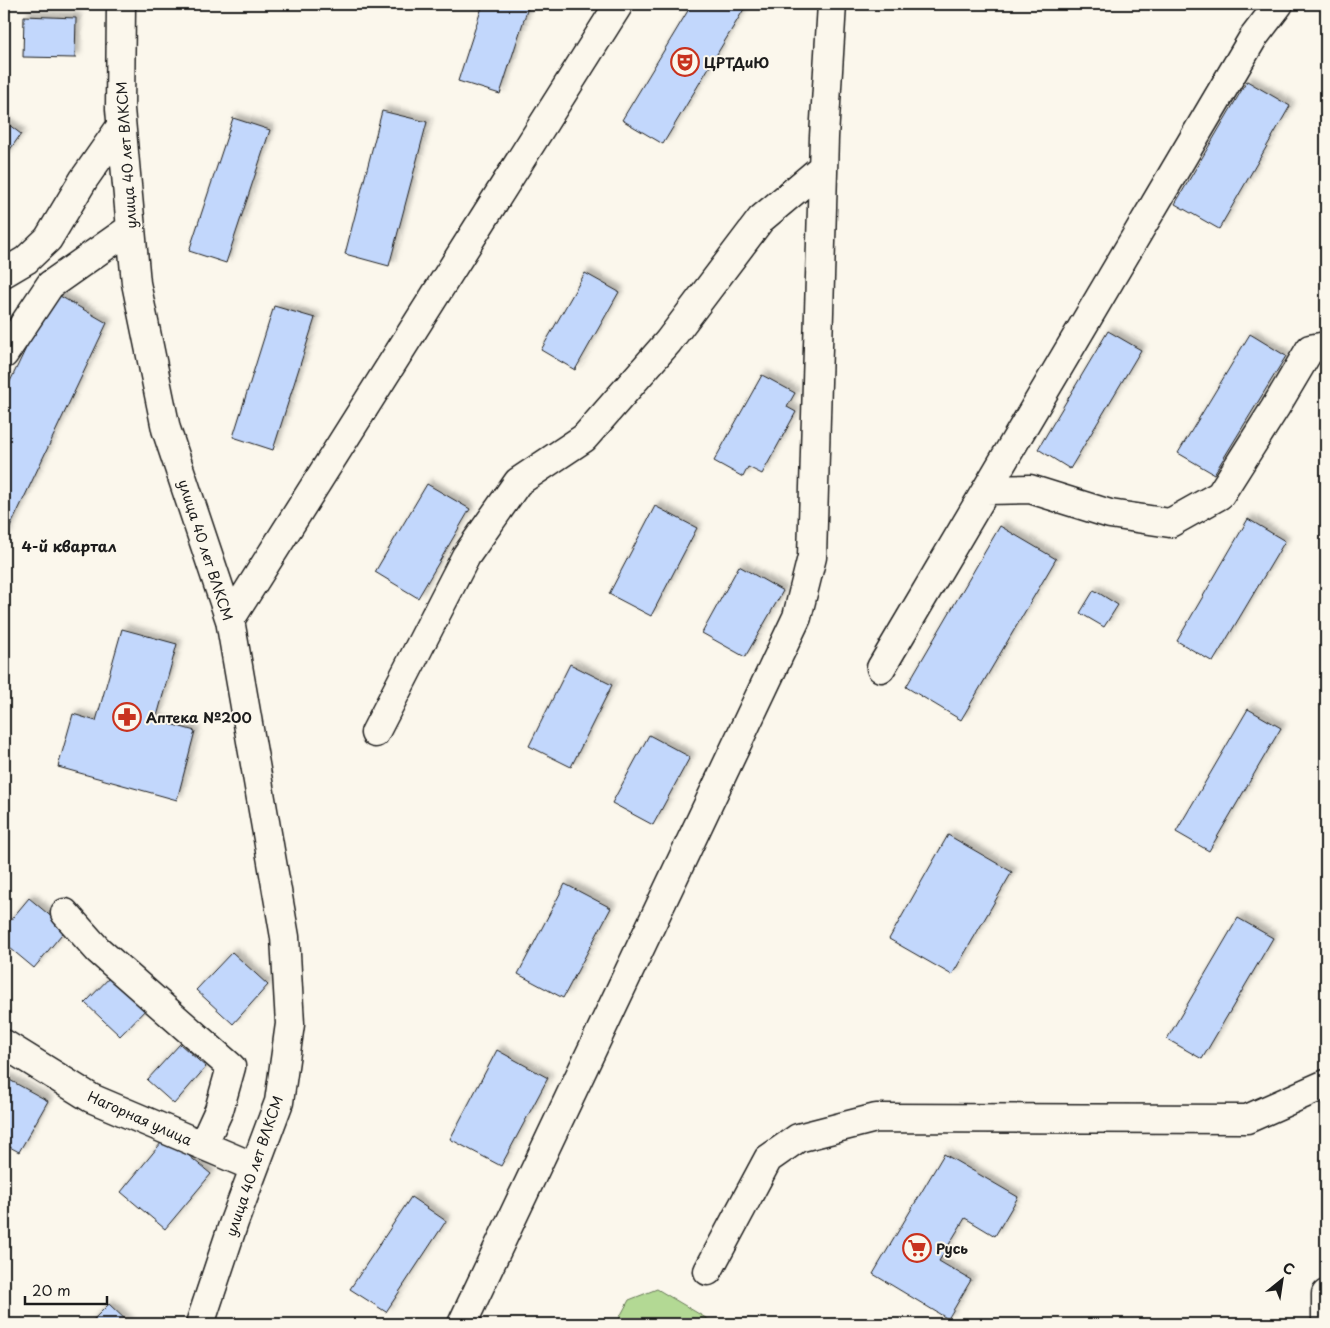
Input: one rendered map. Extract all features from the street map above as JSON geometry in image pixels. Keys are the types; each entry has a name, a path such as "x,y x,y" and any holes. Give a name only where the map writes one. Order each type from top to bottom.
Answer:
{"street":[{"name":"улица 40 лет ВЛКСМ","path":"121,4 120,109 136,283 166,428 230,620 285,937 290,1024 278,1102 234,1222 200,1324"},
{"path":"462,1324 797,617 812,557 823,167 832,4"},
{"path":"881,668 1253,38 1279,4"},
{"path":"230,620 617,5"},
{"path":"4,273 26,260 48,239 84,179 122,126"},
{"path":"375,733 466,556 518,482 584,438 668,342 761,219 823,167"},
{"path":"4,354 50,285 131,228"},
{"path":"986,490 1030,490 1110,514 1170,523 1220,495 1310,348 1326,346"},
{"path":"66,913 98,950 231,1067 219,1110 203,1145"},
{"name":"Нагорная улица","path":"4,1044 91,1098 254,1167"},
{"path":"708,1272 768,1159 798,1138 876,1118 1247,1120 1326,1084"},
{"path":"1326,1294 1326,1324"}],"green space":[{"path":"657,1289 716,1324 616,1324 629,1300"}],"building":[{"path":"483,4 529,4 500,94 458,81"},
{"name":"ЦРТДиЮ","path":"692,4 747,4 663,144 622,120"},
{"path":"24,16 76,18 75,58 23,57"},
{"path":"1247,81 1290,106 1219,229 1175,204"},
{"path":"382,111 427,122 389,266 345,254"},
{"path":"233,118 270,130 226,263 189,251"},
{"path":"4,121 21,134 4,158"},
{"path":"585,273 619,292 575,370 541,350"},
{"path":"53,292 107,323 4,540 4,394"},
{"path":"274,306 315,318 273,450 233,437"},
{"path":"1108,331 1141,350 1070,469 1038,449"},
{"path":"1250,334 1286,356 1214,474 1178,453"},
{"path":"762,375 795,393 787,407 796,412 762,474 748,467 743,477 714,461"},
{"path":"427,484 470,509 418,598 375,572"},
{"path":"655,506 697,528 651,616 609,594"},
{"path":"1248,519 1285,541 1213,662 1177,641"},
{"path":"1000,526 1056,559 961,720 906,687"},
{"path":"739,566 783,591 745,657 702,633"},
{"path":"1094,590 1118,605 1104,627 1080,613"},
{"name":"Аптека №200","path":"122,629 177,644 156,720 195,731 177,800 58,767 73,714 96,721"},
{"path":"570,664 612,685 571,767 529,746"},
{"path":"1248,709 1281,728 1209,851 1176,832"},
{"path":"649,735 690,757 653,825 612,803"},
{"path":"948,835 1012,872 952,975 889,939"},
{"path":"565,884 611,908 563,998 518,974"},
{"path":"29,898 66,929 34,968 4,943 4,928"},
{"path":"1238,918 1273,938 1202,1059 1167,1039"},
{"path":"232,952 268,985 233,1024 196,990"},
{"path":"115,972 150,1005 120,1036 85,1003"},
{"path":"180,1044 206,1067 174,1104 147,1080"},
{"path":"497,1050 548,1078 501,1166 450,1139"},
{"path":"4,1077 48,1101 19,1152 4,1144"},
{"path":"166,1137 211,1174 165,1229 121,1192"},
{"name":"Русь","path":"944,1154 1018,1197 995,1236 965,1218 939,1261 971,1280 948,1319 873,1274"},
{"path":"411,1197 446,1221 386,1312 350,1289"},
{"path":"109,1304 130,1324 89,1324"}],"place":[{"name":"ЦРТДиЮ","path":"685,62"},
{"name":"Аптека №200","path":"127,717"},
{"name":"Русь","path":"917,1248"}],"district":[{"name":"4-й квартал","path":"69,545"}]}
